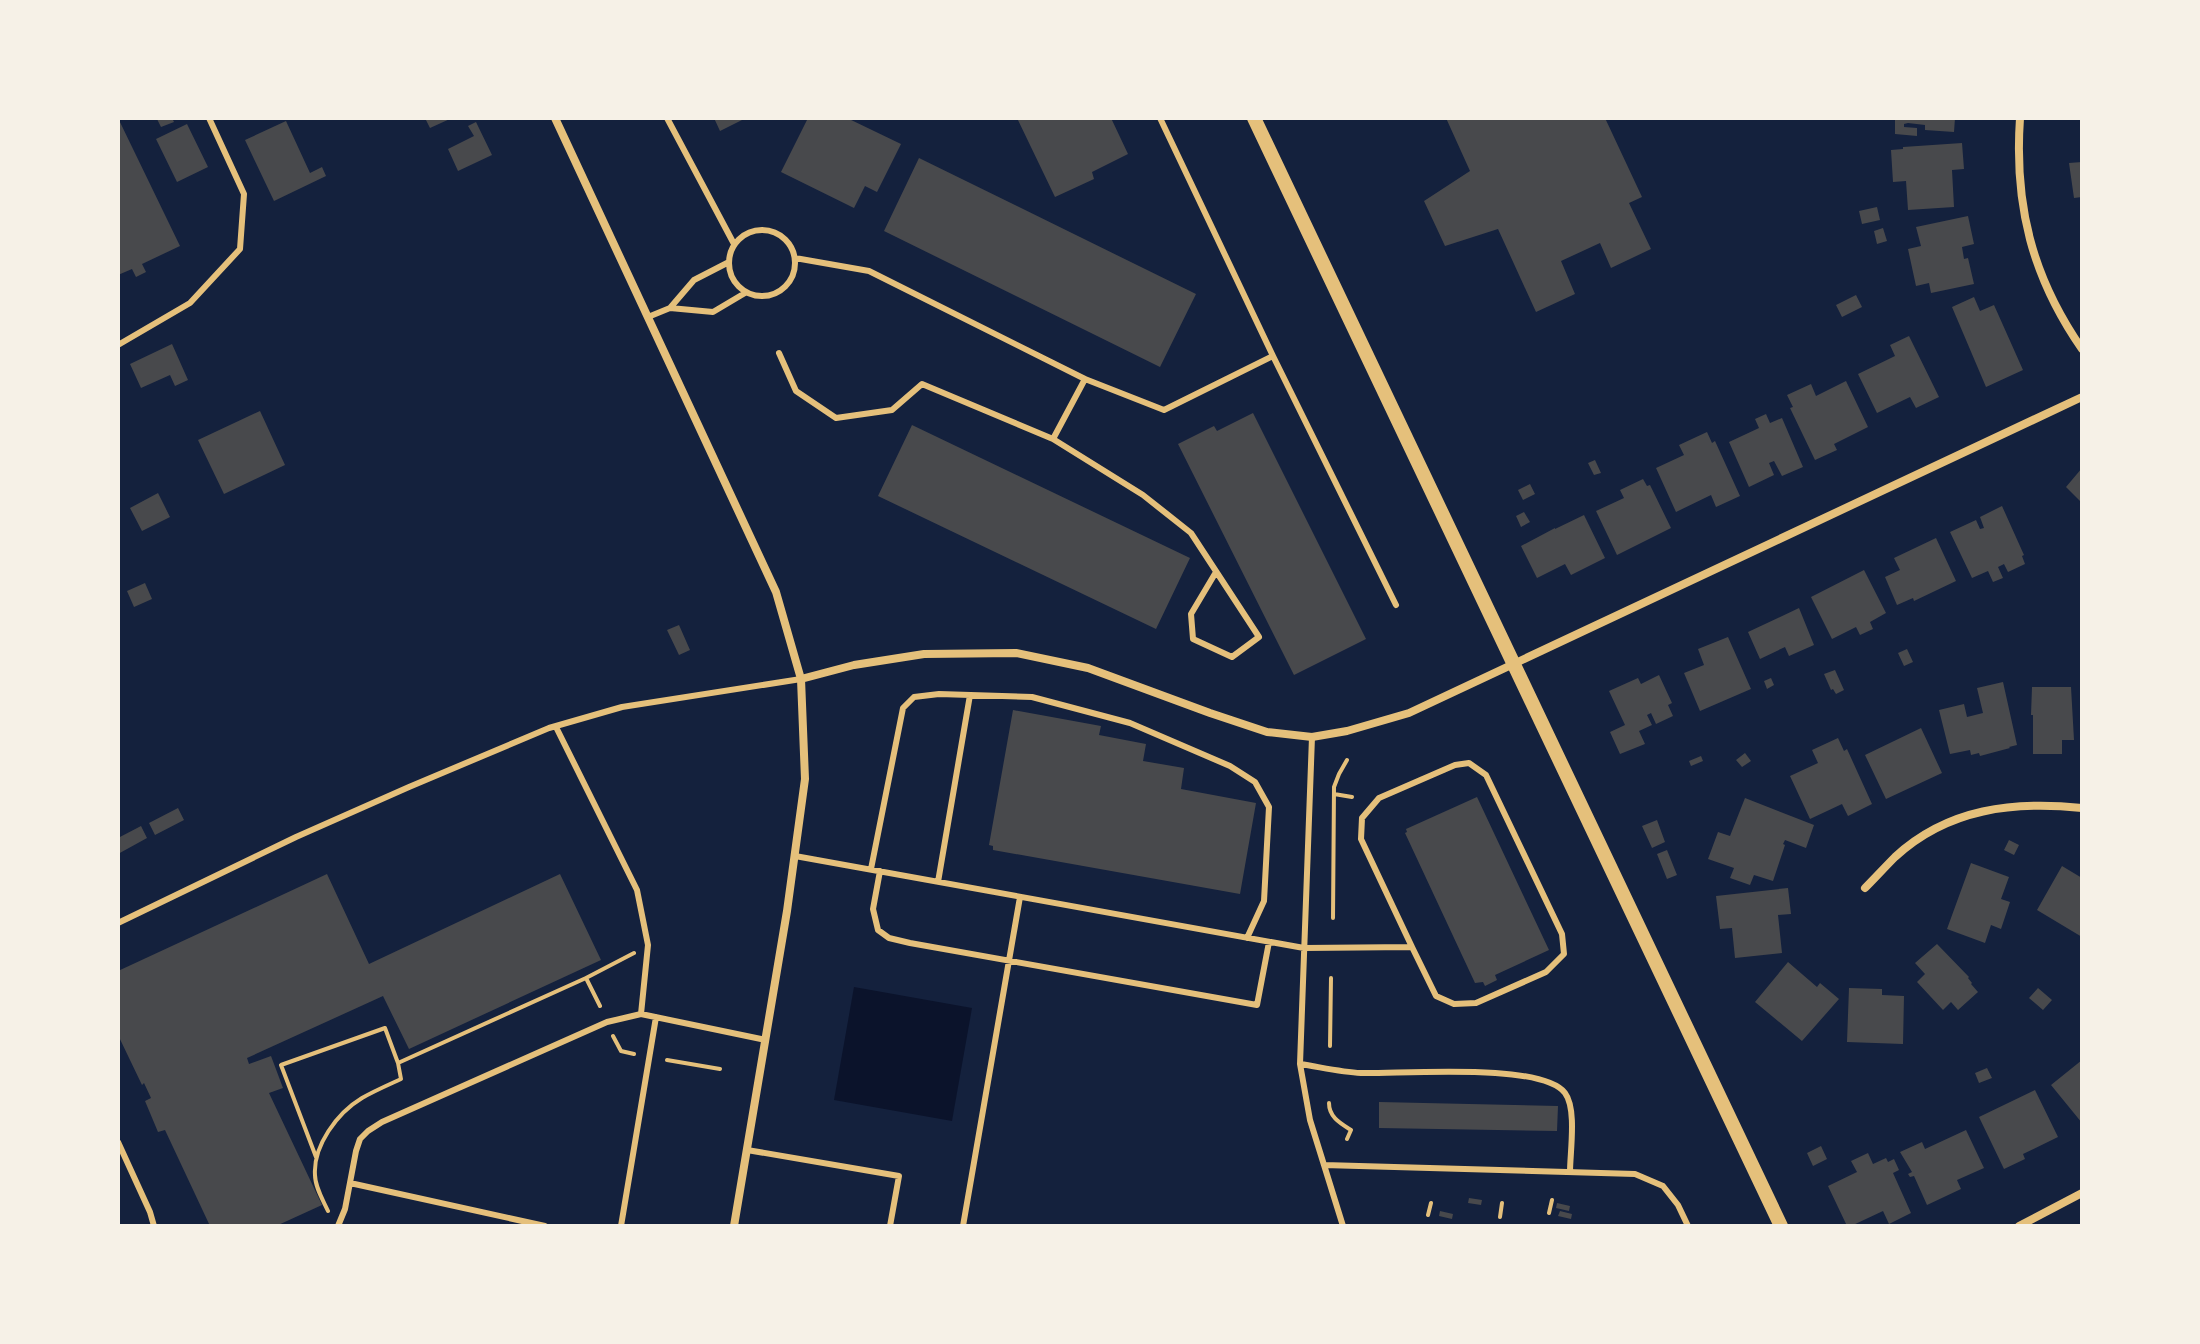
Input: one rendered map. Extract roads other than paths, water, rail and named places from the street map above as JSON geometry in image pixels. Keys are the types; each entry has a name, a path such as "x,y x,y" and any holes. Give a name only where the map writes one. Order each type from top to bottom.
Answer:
{"street":[{"path":"555,118 776,592 801,679 805,779 766,1040 734,1226"},
{"path":"1254,118 1781,1226"},
{"path":"2020,118 2017,155 2023,215 2041,275 2067,328 2082,349"},
{"path":"801,679 854,665 924,654 1016,653 1088,668 1267,732 1312,737 1347,731 1409,713 2082,397"},
{"path":"1865,888 1914,842 1968,814 2022,804 2082,808"},
{"path":"2019,1226 2082,1193"}],"lane":[{"path":"118,345 190,303 240,249 244,194 209,118"},
{"path":"667,118 734,244"},
{"path":"1160,118 1396,605"},
{"path":"753,231 776,233 792,248 795,258 796,269 786,288 767,297 745,293 731,277 729,255 734,244 753,231"},
{"path":"795,258 869,271 1085,379 1164,410 1273,356"},
{"path":"648,317 670,308 694,280 729,262"},
{"path":"670,308 713,312 745,293"},
{"path":"779,353 796,391 836,418 892,410 922,384 1053,439 1143,495 1191,533 1259,637 1232,657 1193,639 1191,614 1216,572"},
{"path":"1053,439 1085,379"},
{"path":"118,923 310,831 556,727 622,707 801,679"},
{"path":"871,869 903,708 914,697 939,694 1032,697 1130,723 1230,766 1255,782 1269,807 1264,901 1247,938"},
{"path":"938,882 970,695"},
{"path":"556,727 637,890 648,945 641,1014"},
{"path":"1312,737 1300,1064 1310,1120 1343,1226"},
{"path":"1469,763 1486,775 1562,934 1564,954 1546,972 1476,1003 1454,1004 1436,996 1412,947 1361,839 1362,818 1379,798 1455,765 1469,763"},
{"path":"795,856 1304,948 1412,947"},
{"path":"880,871 873,909 878,930 889,938 1009,961 1257,1005 1269,942"},
{"path":"963,1226 1020,897"},
{"path":"338,1226 345,1209 356,1151 360,1139 368,1131 607,1022 641,1014 766,1040"},
{"path":"621,1226 656,1017"},
{"path":"1300,1064 1357,1073 1478,1071 1530,1076 1553,1082 1566,1094 1572,1107 1570,1172"},
{"path":"118,1142 154,1226"},
{"path":"747,1150 899,1176 890,1226"},
{"path":"1324,1165 1635,1174 1663,1186 1678,1205 1688,1226"},
{"path":"350,1183 545,1226"}],"water":[{"path":"854,987 972,1008 952,1121 834,1100"}]}
